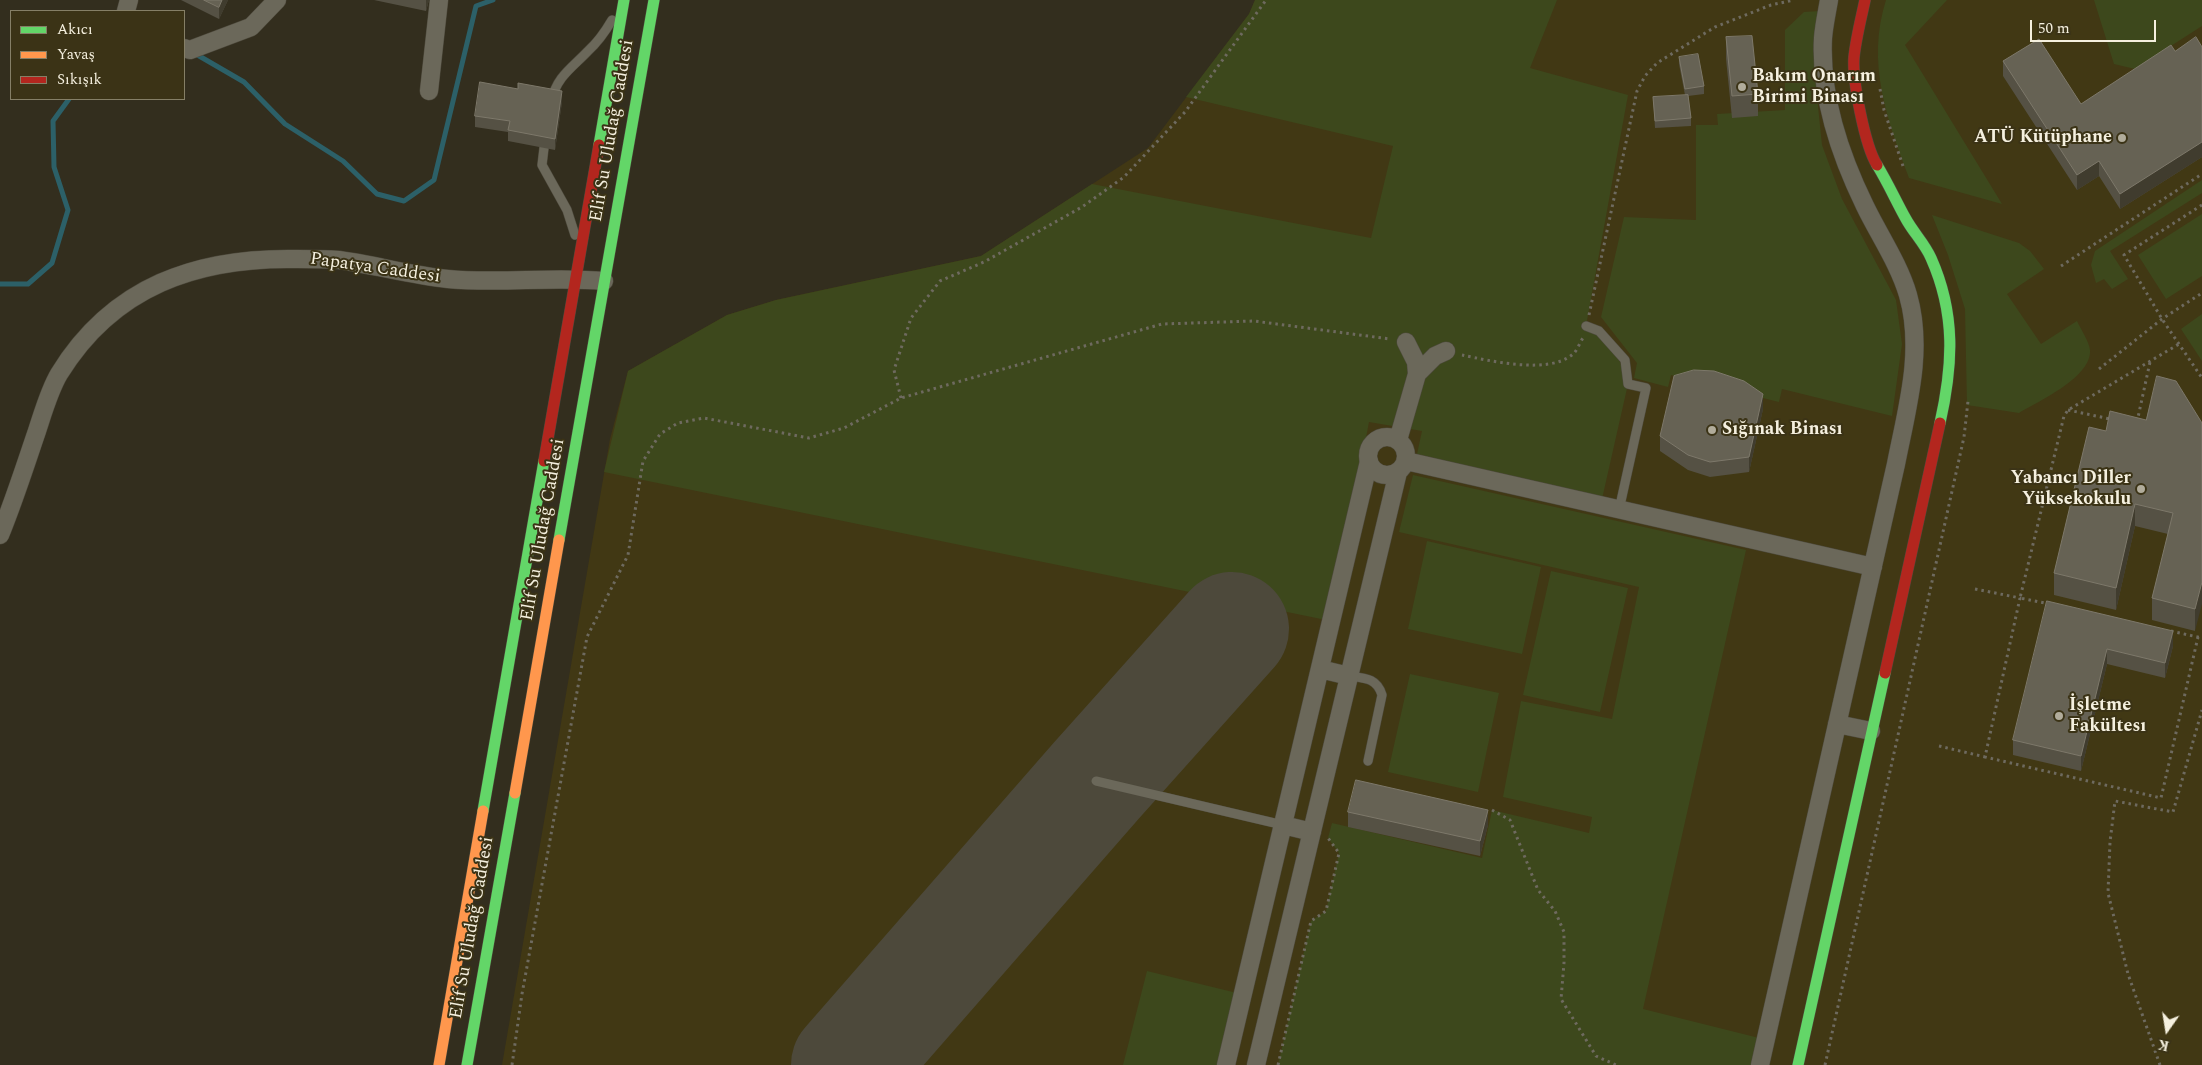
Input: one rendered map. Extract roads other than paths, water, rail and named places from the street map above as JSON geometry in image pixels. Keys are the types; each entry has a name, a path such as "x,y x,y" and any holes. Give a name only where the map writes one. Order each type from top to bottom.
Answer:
{"main road":[{"name":"Elif Su Uludağ Caddesi","path":"439,1065 623,0"},
{"name":"Elif Su Uludağ Caddesi","path":"467,1065 654,0"},
{"path":"1798,1065 1947,392 1951,360 1945,295 1930,256 1906,219 1894,194 1873,159 1864,127 1854,58 1865,0"}],"street":[{"path":"187,49 251,27 277,0"},
{"path":"429,91 439,0"},
{"path":"1760,1065 1873,568 1907,407 1915,345 1908,294 1864,205 1839,144 1827,94 1823,37 1829,0"},
{"path":"1864,205 1894,194"},
{"name":"Papatya Caddesi","path":"0,535 59,376 81,344 104,318 163,281 192,270 228,262 276,259 336,260 476,281 575,278 604,281"},
{"path":"1398,440 1417,374 1416,362 1406,342"},
{"path":"1417,374 1435,356 1446,351"},
{"path":"1226,1065 1369,461 1369,449 1376,440 1389,437 1398,440 1405,448 1402,466 1349,676 1256,1065"},
{"path":"1369,461 1376,471 1381,474 1393,474 1402,466"},
{"path":"1402,466 1619,510 1873,568"},
{"path":"1320,669 1349,676"},
{"path":"1837,724 1871,731"},
{"path":"1283,825 1312,832"}],"lane":[{"path":"552,100 554,87 597,42 623,0"},
{"path":"544,148 542,165 567,210 580,252"},
{"path":"1586,326 1599,331 1625,360 1628,384 1646,388 1619,510"},
{"path":"1349,676 1369,678 1379,685 1382,696 1368,761"},
{"path":"1096,781 1283,825"}],"waterway":[{"path":"194,53 244,82 285,124 343,161 377,194 404,201 434,180 476,6 493,0"},
{"path":"0,284 28,284 52,263 68,210 54,167 53,121 68,100"}],"place":[{"name":"Bakım Onarım Birimi Binası","path":"1742,87"},
{"name":"ATÜ Kütüphane","path":"2122,138"},
{"name":"Sığınak Binası","path":"1712,430"},
{"name":"Yabancı Diller Yüksekokulu","path":"2141,489"},
{"name":"İşletme Fakültesı","path":"2059,716"}]}
